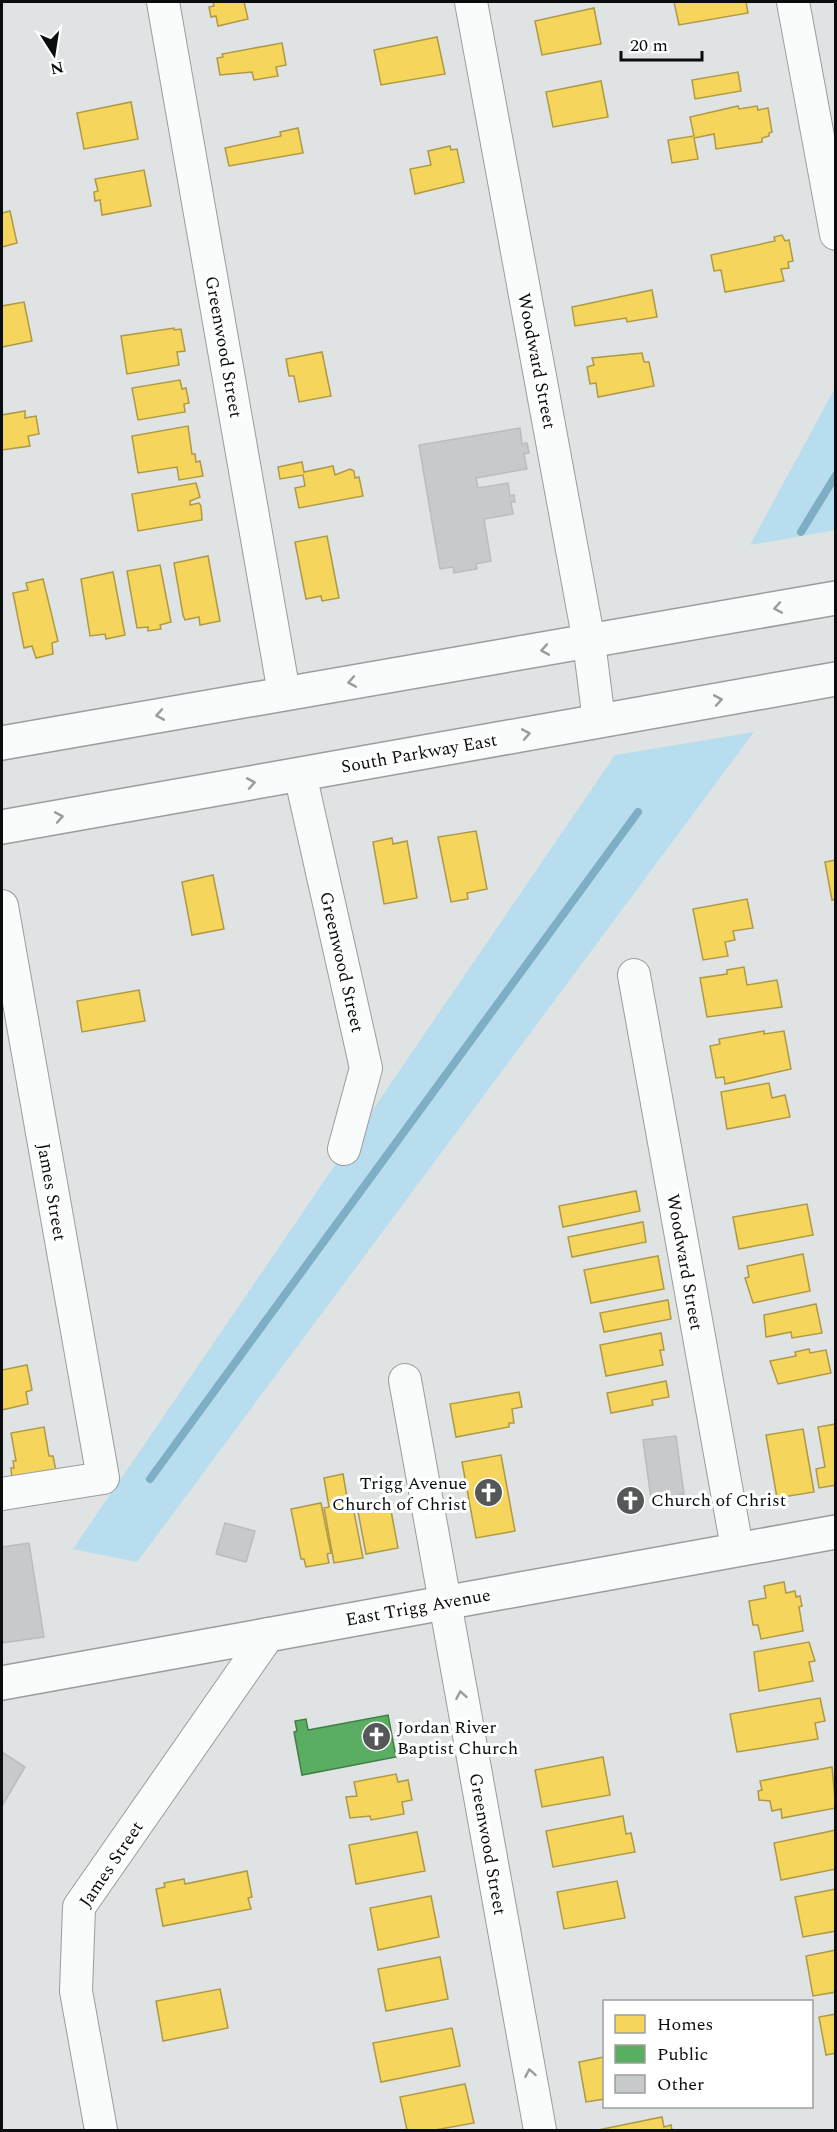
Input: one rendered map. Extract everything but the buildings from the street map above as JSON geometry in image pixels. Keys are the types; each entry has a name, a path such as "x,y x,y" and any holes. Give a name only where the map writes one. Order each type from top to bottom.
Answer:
{"main road":[{"path":"2,743 836,598"},
{"name":"South Parkway East","path":"2,827 836,679"},
{"name":"East Trigg Avenue","path":"2,1683 737,1548 836,1532"}],"street":[{"name":"Greenwood Street","path":"164,2 284,693"},
{"name":"Woodward Street","path":"471,2 590,642 599,721"},
{"path":"793,2 836,234"},
{"name":"Greenwood Street","path":"300,774 366,1068 344,1149"},
{"name":"James Street","path":"2,906 103,1478 2,1494"},
{"name":"Woodward Street","path":"634,975 737,1548"},
{"name":"Greenwood Street","path":"405,1380 540,2130"},
{"name":"James Street","path":"101,2130 76,1991 79,1907 269,1634"}],"shaded area":[{"path":"835,388 835,530 750,545"},
{"path":"754,732 137,1562 73,1549 615,755"}],"waterway":[{"path":"801,532 836,475"},
{"path":"150,1479 638,812"}],"place":[{"name":"Trigg Avenue Church of Christ","path":"488,1493"},
{"name":"Church of Christ","path":"630,1500"},
{"name":"Jordan River Baptist Church","path":"376,1737"}]}
